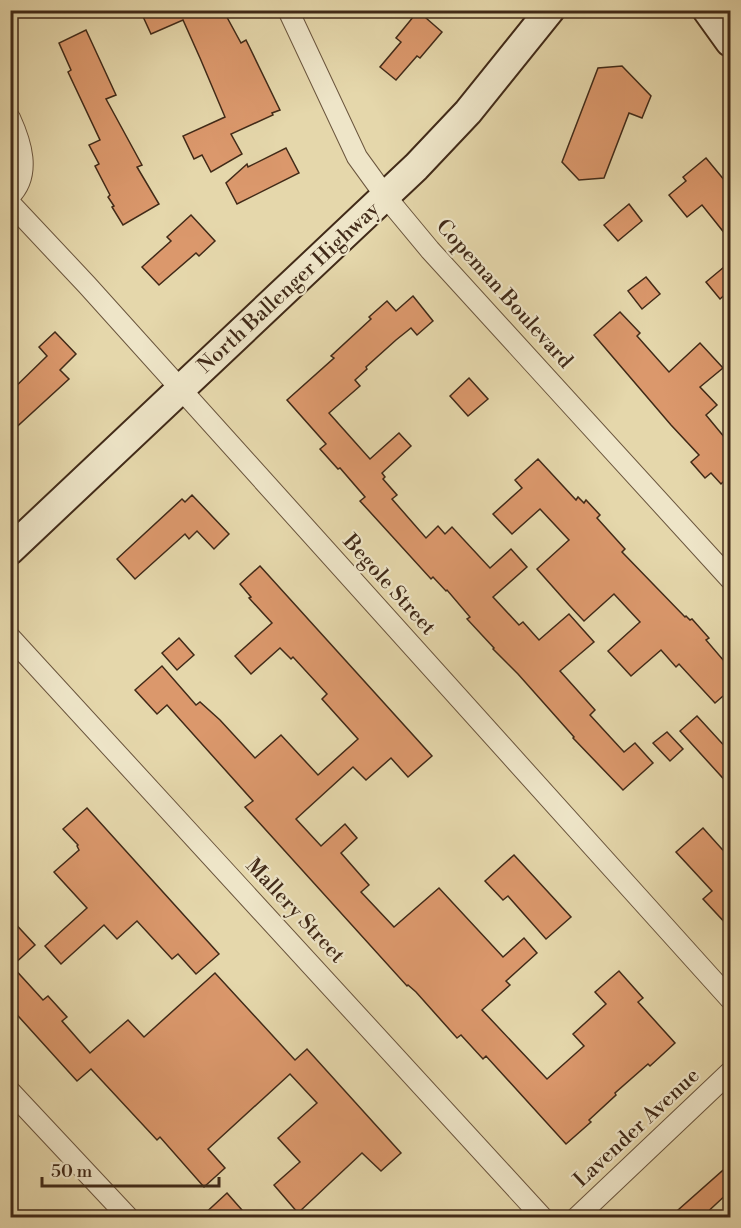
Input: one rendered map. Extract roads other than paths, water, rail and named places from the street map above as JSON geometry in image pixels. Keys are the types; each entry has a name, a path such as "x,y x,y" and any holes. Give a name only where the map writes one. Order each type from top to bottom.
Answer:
{"main road":[{"name":"North Ballenger Highway","path":"10,550 386,197 468,112 550,10"},
{"path":"707,10 730,41"},
{"path":"722,10 730,41"}],"street":[{"name":"Copeman Boulevard","path":"288,10 357,157 386,197 430,250 730,579"},
{"path":"10,118 21,149 23,175 18,187 10,196"},
{"name":"Begole Street","path":"10,203 730,999"},
{"name":"Mallery Street","path":"10,638 543,1218"},
{"name":"Lavender Avenue","path":"576,1218 730,1072"},
{"path":"10,1091 129,1218"}]}
